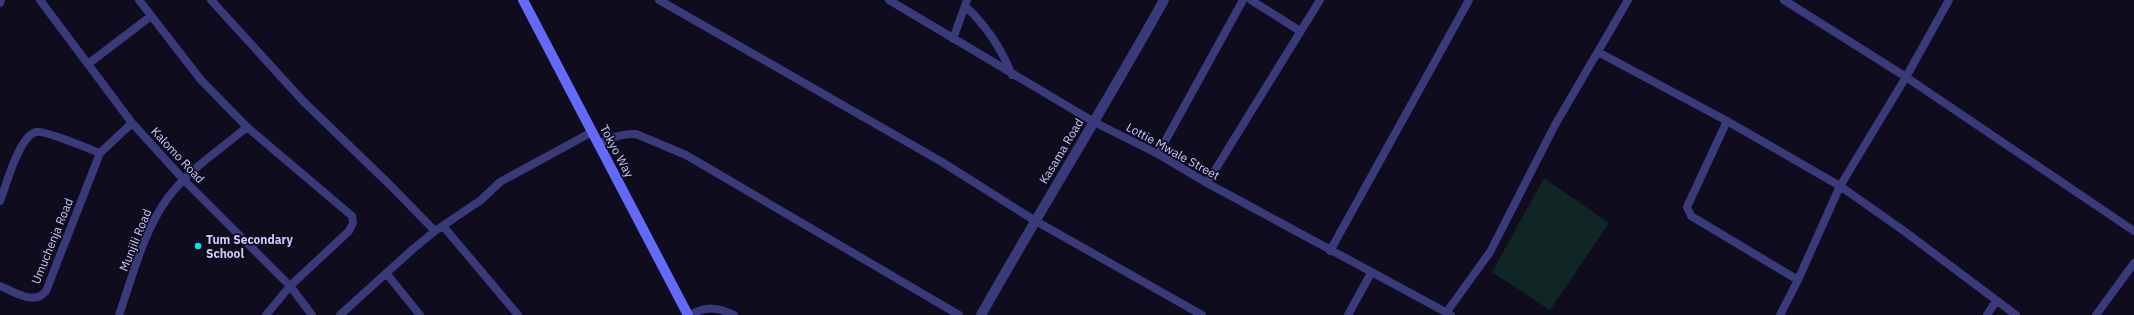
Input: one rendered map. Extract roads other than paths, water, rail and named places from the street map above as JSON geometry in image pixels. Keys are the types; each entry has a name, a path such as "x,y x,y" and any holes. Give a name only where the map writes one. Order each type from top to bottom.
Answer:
{"main road":[{"name":"Tokyo Way","path":"523,0 689,315"}],"street":[{"name":"Kalomo Road","path":"40,0 132,123 184,180 290,286 312,315"},
{"path":"139,0 150,16 202,80 247,127 352,216 353,223 349,231 290,286 266,315"},
{"path":"211,0 303,101 389,184 435,231"},
{"path":"659,0 942,162 1034,220 1202,315"},
{"name":"Lottie Mwale Street","path":"889,0 1012,75 1094,122 1158,154 1208,184 1448,314"},
{"name":"Kasama Road","path":"981,315 1034,220 1094,122 1164,0"},
{"path":"1158,154 1243,0"},
{"path":"1251,0 1300,31"},
{"path":"1208,184 1320,0"},
{"path":"1330,251 1469,0"},
{"path":"1448,314 1490,252 1555,125 1628,0"},
{"path":"1784,0 1906,76 2134,231"},
{"path":"1780,315 1798,280 1840,186 1906,76 1949,0"},
{"path":"953,39 966,3"},
{"path":"966,3 1003,52 1012,75"},
{"path":"88,64 150,16"},
{"path":"1598,52 1727,121 1840,186 1904,231 2016,315"},
{"path":"1727,121 1687,207 1691,216 1798,280"},
{"path":"0,201 19,153 30,135 37,132 47,134 100,153 132,123"},
{"name":"Munjili Road","path":"119,315 157,216 167,198 184,180 247,127"},
{"path":"340,315 435,231 481,200 500,182 510,175 592,132"},
{"path":"599,144 612,137 632,134 645,137 680,153 826,235 959,315"},
{"name":"Umuchenja Road","path":"0,286 34,299 41,297 46,291 100,153"},
{"path":"443,226 518,315"},
{"path":"2096,315 2134,263"},
{"path":"386,273 420,315"},
{"path":"1348,315 1371,273"},
{"path":"1987,315 1996,301"},
{"path":"689,315 709,308 722,309 734,315"}],"place":[{"name":"Tum Secondary School","path":"198,246"}]}
